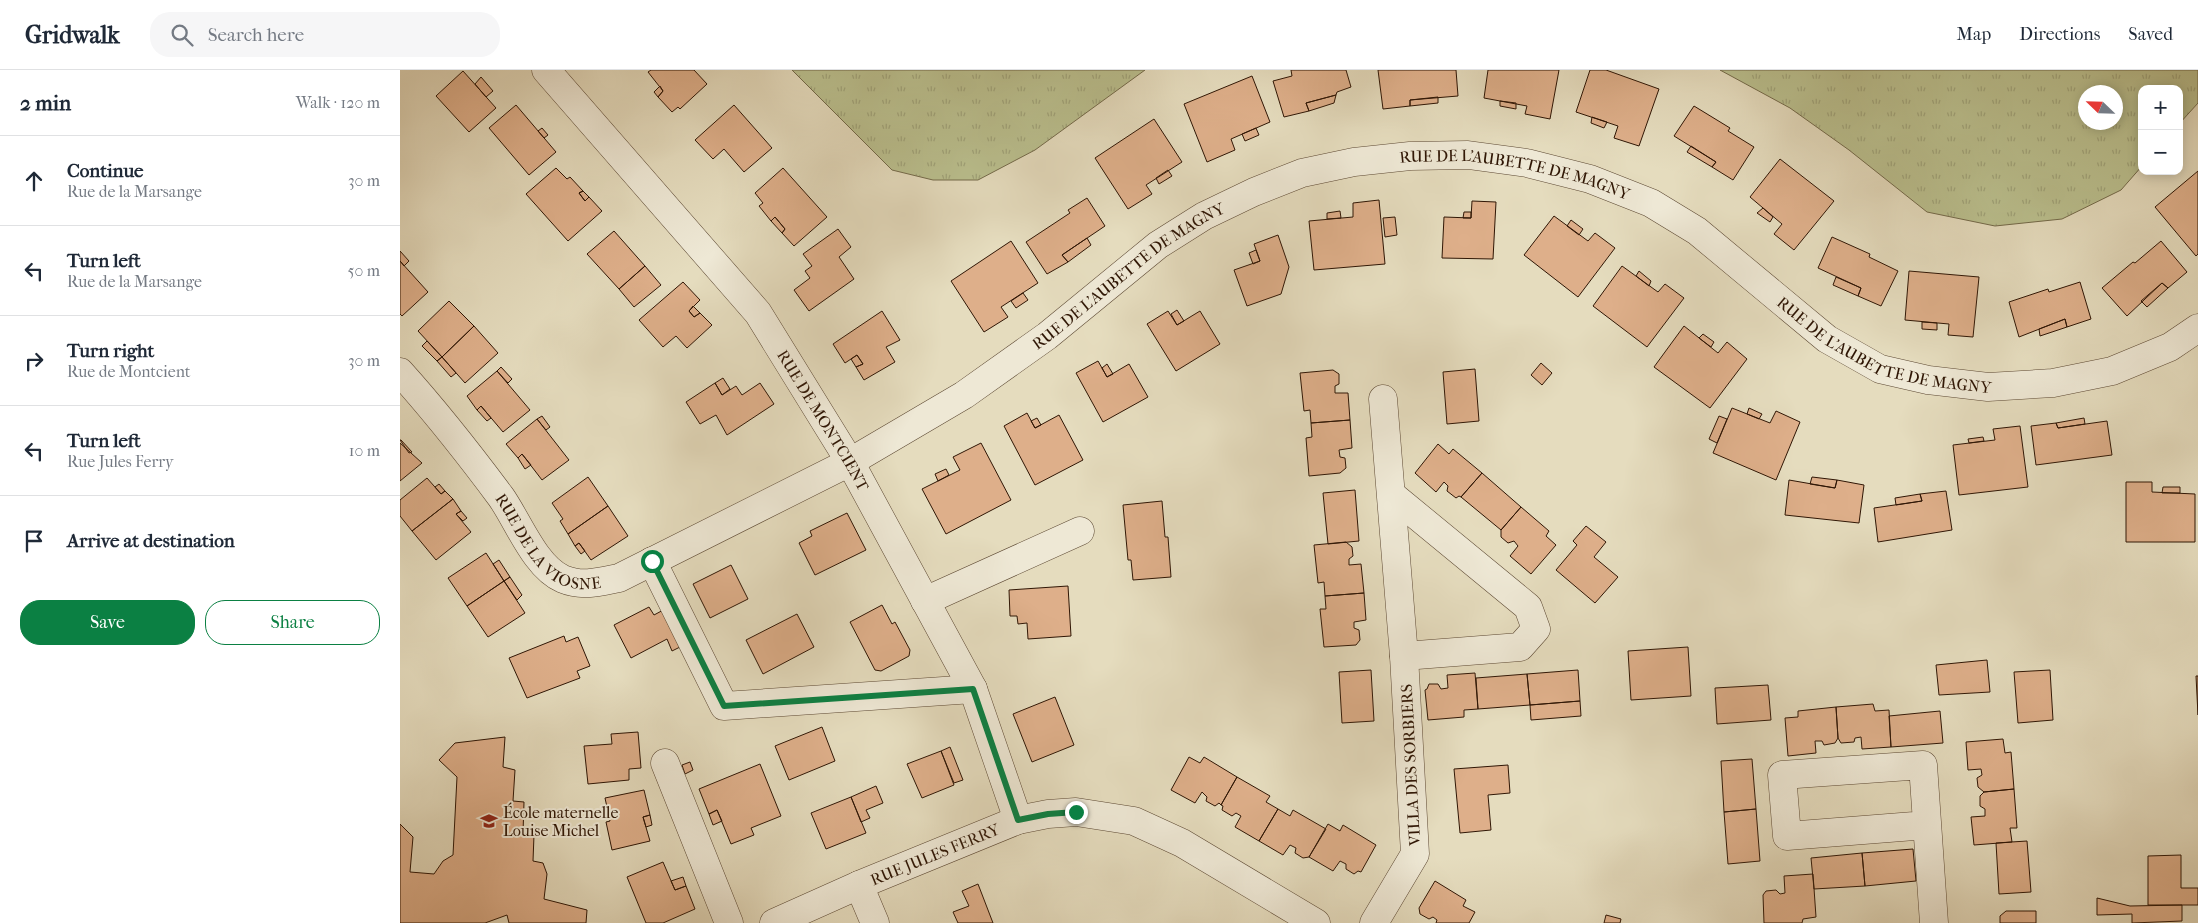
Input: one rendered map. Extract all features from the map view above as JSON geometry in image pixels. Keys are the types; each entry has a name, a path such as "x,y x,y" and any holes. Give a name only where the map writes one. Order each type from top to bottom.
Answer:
{"street":[{"name":"RUE DE MONTCIENT","path":"546,70 758,313 850,462 973,689 1018,820"},
{"name":"RUE DE L'AUBETTE DE MAGNY","path":"850,462 964,395 1047,336 1158,245 1204,216 1254,192 1302,173 1354,162 1410,156 1468,155 1527,163 1590,179 1651,203 1697,230 1827,339 1880,369 1928,380 1988,387 2052,383 2112,371 2170,347 2198,328"},
{"name":"RUE DE LA VIOSNE","path":"400,372 432,408 502,499 542,562 562,578 585,585 619,578 850,462"},
{"name":"VILLA DES SORBIERS","path":"1374,923 1415,854 1404,656 1384,399"},
{"path":"1393,496 1528,607 1536,629 1520,647 1404,656"},
{"path":"925,601 1080,531"},
{"path":"652,561 724,706 973,689"},
{"path":"665,763 728,923"},
{"path":"1927,826 1787,836 1782,775 1922,765 1927,826 1934,923"},
{"name":"RUE JULES FERRY","path":"774,923 859,885 1018,820 1048,814 1076,812 1134,820 1182,843 1316,923"},
{"path":"859,885 875,923"}],"green space":[{"path":"792,70 1145,70 1035,150 978,180 933,180 892,170"},
{"path":"1720,70 2198,70 2198,103 2183,120 2183,85 2138,85 2138,171 2121,190 2062,219 1995,226 1927,212 1849,150 1790,108"}],"building":[{"path":"651,70 694,70 707,84 680,109 678,107 672,112 658,97 663,91 648,72"},
{"path":"1291,70 1346,70 1351,87 1337,92 1336,95 1306,103 1309,111 1284,117 1273,81 1292,76"},
{"path":"1378,70 1456,70 1458,96 1410,100 1410,106 1383,109"},
{"path":"1488,70 1559,70 1550,119 1525,114 1527,106 1484,98"},
{"path":"1590,70 1606,70 1659,89 1639,146 1614,138 1618,126 1576,112"},
{"path":"463,71 496,108 469,132 436,96"},
{"path":"1252,76 1270,122 1231,139 1235,150 1207,162 1184,104"},
{"path":"481,77 493,91 486,97 475,84"},
{"path":"660,86 663,91 658,97 654,92"},
{"path":"1336,95 1334,103 1309,111 1306,103"},
{"path":"1438,97 1438,103 1410,106 1410,100"},
{"path":"1500,101 1516,103 1516,109 1500,106"},
{"path":"516,105 556,152 529,175 489,128"},
{"path":"734,105 772,148 744,172 724,149 713,159 695,140"},
{"path":"1694,106 1730,128 1728,131 1754,147 1733,180 1712,167 1716,162 1674,136"},
{"path":"1592,117 1607,122 1604,128 1591,123"},
{"path":"1154,119 1182,162 1146,185 1152,194 1128,209 1095,158"},
{"path":"542,128 548,135 544,138 538,131"},
{"path":"1256,128 1259,135 1245,141 1242,134"},
{"path":"1691,146 1716,162 1712,167 1687,152"},
{"path":"1780,159 1834,201 1794,250 1774,234 1782,224 1750,197"},
{"path":"556,168 567,179 570,177 583,191 579,193 585,201 589,197 602,211 568,241 526,194"},
{"path":"783,168 827,217 794,246 782,233 785,229 775,217 771,221 759,206 763,203 755,193"},
{"path":"1168,170 1172,176 1159,184 1156,178"},
{"path":"2198,171 2198,254 2196,256 2155,207"},
{"path":"583,191 589,197 585,201 579,193"},
{"path":"1087,198 1105,226 1062,255 1068,262 1047,274 1026,242 1070,213 1068,210"},
{"path":"1379,200 1385,264 1314,270 1309,221 1353,217 1353,203"},
{"path":"1472,201 1496,202 1493,259 1442,258 1444,217 1471,218"},
{"path":"1763,208 1773,217 1770,222 1757,213"},
{"path":"1340,211 1341,218 1327,219 1327,213"},
{"path":"1464,212 1471,212 1471,218 1463,218"},
{"path":"1554,216 1588,241 1595,233 1615,248 1578,297 1524,255"},
{"path":"775,217 785,229 782,233 771,221"},
{"path":"1395,217 1397,235 1385,237 1383,218"},
{"path":"1571,220 1583,229 1579,235 1567,226"},
{"path":"838,229 851,247 839,257 854,279 809,311 794,290 810,278 805,271 812,266 803,254"},
{"path":"614,231 645,266 619,289 587,254"},
{"path":"1278,235 1289,267 1281,294 1247,306 1234,270 1260,261 1254,244"},
{"path":"1832,237 1870,254 1869,257 1898,271 1881,306 1858,296 1861,288 1818,268"},
{"path":"1087,238 1091,245 1068,262 1062,255"},
{"path":"1011,241 1038,283 1001,307 1008,317 984,332 951,281"},
{"path":"2161,241 2187,272 2168,288 2162,283 2127,316 2102,288"},
{"path":"1256,250 1260,261 1253,264 1249,253"},
{"path":"400,251 409,261 404,266 400,261"},
{"path":"400,261 428,292 402,316 400,314"},
{"path":"645,266 661,285 634,307 619,289"},
{"path":"1622,266 1658,292 1665,284 1684,298 1647,347 1593,306"},
{"path":"1639,271 1651,281 1649,286 1636,276"},
{"path":"1909,271 1979,277 1973,337 1948,335 1949,324 1905,320"},
{"path":"1836,277 1861,288 1858,296 1833,285"},
{"path":"683,282 700,300 689,311 694,317 700,313 712,325 687,348 676,336 663,347 639,320"},
{"path":"2080,282 2091,319 2067,327 2065,319 2019,337 2009,302 2048,289 2049,292"},
{"path":"2162,283 2168,288 2147,307 2141,301"},
{"path":"1023,293 1028,300 1016,308 1011,301"},
{"path":"449,301 474,326 442,357 418,331"},
{"path":"693,306 700,313 694,317 689,311"},
{"path":"1177,310 1184,321 1177,325 1171,314"},
{"path":"882,311 900,340 886,347 895,362 864,380 856,367 863,364 857,355 845,363 833,344"},
{"path":"1168,311 1177,325 1200,311 1220,344 1176,371 1147,324"},
{"path":"2065,319 2067,327 2040,336 2039,329"},
{"path":"1922,322 1937,323 1937,330 1922,329"},
{"path":"474,326 498,353 465,383 442,357"},
{"path":"1684,326 1718,353 1727,342 1747,359 1710,408 1654,367"},
{"path":"1703,334 1714,342 1711,347 1699,338"},
{"path":"427,341 442,357 437,361 422,346"},
{"path":"857,355 863,364 856,367 851,359"},
{"path":"442,357 456,373 451,377 437,361"},
{"path":"1098,361 1107,377 1129,364 1148,397 1103,422 1076,373"},
{"path":"1541,363 1552,373 1542,385 1531,375"},
{"path":"1107,364 1113,374 1107,377 1102,368"},
{"path":"501,367 512,379 508,383 497,371"},
{"path":"1475,369 1479,421 1447,424 1443,372"},
{"path":"1333,370 1339,374 1339,384 1335,386 1335,393 1348,393 1350,420 1311,423 1310,410 1304,411 1300,373"},
{"path":"497,371 530,410 503,432 481,406 477,410 467,396"},
{"path":"723,378 730,389 722,395 715,383"},
{"path":"715,383 722,395 736,386 742,395 760,383 774,404 727,435 716,415 700,424 686,402"},
{"path":"481,406 491,418 487,421 477,410"},
{"path":"1732,408 1770,423 1776,411 1800,422 1776,480 1713,453"},
{"path":"1749,408 1762,414 1759,419 1747,414"},
{"path":"1027,413 1035,428 1059,415 1083,460 1035,485 1004,426"},
{"path":"542,416 550,427 546,430 537,419"},
{"path":"1719,416 1727,419 1717,443 1709,439"},
{"path":"1037,418 1041,425 1035,428 1031,421"},
{"path":"2084,418 2085,424 2058,428 2056,423"},
{"path":"537,419 569,460 542,480 522,454 518,458 506,444"},
{"path":"1350,420 1352,448 1339,450 1340,457 1345,458 1346,468 1340,473 1309,476 1306,438 1312,437 1311,423"},
{"path":"2107,421 2112,455 2036,465 2031,426 2056,423 2058,428"},
{"path":"2020,426 2028,487 1959,495 1953,445 1995,440 1993,429"},
{"path":"1983,437 1984,441 1969,443 1968,439"},
{"path":"401,440 412,452 409,453"},
{"path":"400,443 422,463 400,481"},
{"path":"981,443 1011,500 946,534 922,489 960,470 953,457"},
{"path":"1438,444 1449,454 1453,449 1482,473 1461,497 1456,498 1447,491 1448,486 1444,482 1436,492 1415,473"},
{"path":"522,454 531,465 525,469 518,458"},
{"path":"946,469 949,475 938,481 935,474"},
{"path":"1482,473 1521,507 1501,530 1461,497"},
{"path":"588,477 608,506 568,534 560,521 563,519 552,503"},
{"path":"1812,477 1837,480 1835,488 1810,484"},
{"path":"427,478 441,494 445,491 453,499 412,531 400,516 400,500"},
{"path":"1789,480 1835,488 1837,480 1864,485 1859,523 1785,515"},
{"path":"2126,482 2152,482 2152,492 2195,494 2195,542 2126,542"},
{"path":"439,484 445,491 441,494 435,487"},
{"path":"2163,487 2180,487 2180,493 2162,493"},
{"path":"1355,490 1359,541 1328,544 1323,493"},
{"path":"1946,491 1952,530 1878,542 1874,508 1922,501 1920,494"},
{"path":"1920,494 1922,501 1896,505 1895,498"},
{"path":"453,499 461,511 456,514 471,532 436,560 412,531"},
{"path":"1162,501 1165,537 1168,537 1171,577 1133,580 1131,560 1128,560 1123,505"},
{"path":"608,506 628,536 591,560 579,543 575,546 568,534"},
{"path":"1521,507 1549,531 1546,536 1556,545 1531,574 1510,556 1518,546 1514,541 1508,543 1501,537 1501,530"},
{"path":"461,511 467,518 463,521 456,514"},
{"path":"847,513 866,550 815,575 799,543 812,536 810,531"},
{"path":"1586,526 1606,542 1594,557 1618,577 1595,603 1556,570 1577,545 1573,541"},
{"path":"1346,542 1352,547 1353,556 1349,559 1349,565 1361,564 1364,593 1325,596 1324,582 1318,583 1314,545"},
{"path":"579,543 585,551 581,554 575,546"},
{"path":"486,553 504,581 467,606 448,578"},
{"path":"499,560 510,577 504,581 493,564"},
{"path":"731,565 748,599 710,618 693,584"},
{"path":"510,577 522,595 517,600 504,581"},
{"path":"504,581 525,613 488,637 467,606"},
{"path":"1068,586 1071,636 1028,639 1027,623 1018,624 1017,616 1010,616 1009,590"},
{"path":"1364,593 1366,620 1354,622 1354,628 1359,630 1360,640 1356,645 1324,647 1320,609 1326,609 1325,596"},
{"path":"882,605 892,624 895,622 910,650 909,656 881,671 875,670 850,622"},
{"path":"649,607 654,615 667,608 686,644 672,651 667,639 631,658 614,625"},
{"path":"797,614 814,647 763,674 746,640"},
{"path":"564,636 566,642 578,637 590,666 577,671 580,678 527,698 509,658"},
{"path":"1688,647 1691,696 1631,700 1628,651"},
{"path":"1987,660 1990,692 1939,695 1936,665"},
{"path":"1371,670 1374,721 1342,723 1339,672"},
{"path":"1578,670 1580,701 1530,705 1527,674"},
{"path":"2050,670 2053,720 2018,723 2014,672"},
{"path":"1475,673 1478,709 1464,710 1464,717 1428,720 1425,690 1429,684 1438,684 1441,689 1448,688 1447,675"},
{"path":"1527,674 1530,705 1478,709 1476,678"},
{"path":"2196,676 2198,676 2198,715"},
{"path":"1768,685 1771,720 1717,724 1715,688"},
{"path":"1055,697 1074,745 1032,762 1013,714"},
{"path":"1580,701 1581,716 1531,720 1530,705"},
{"path":"1873,704 1875,711 1889,710 1891,747 1862,749 1861,737 1855,738 1854,742 1841,743 1838,738 1836,707"},
{"path":"1836,707 1838,738 1835,743 1824,745 1822,741 1815,741 1816,753 1788,756 1785,718 1798,717 1798,711"},
{"path":"1940,711 1943,743 1891,747 1889,716"},
{"path":"822,727 835,761 789,780 775,746"},
{"path":"638,732 641,768 629,769 629,780 588,784 584,746 612,744 611,734"},
{"path":"505,737 503,767 515,770 513,801 524,802 523,833 534,835 533,861 543,863 547,874 544,899 587,910 586,923 509,923 507,915 485,923 400,923 400,824 413,837 410,872 434,874 443,861 453,855 457,777 439,760 455,743"},
{"path":"2003,739 2005,753 2011,752 2014,789 1984,792 1978,787 1977,778 1982,775 1981,769 1968,770 1966,742"},
{"path":"950,747 963,780 954,783 941,751"},
{"path":"941,751 954,785 922,798 907,764"},
{"path":"1189,757 1200,763 1204,757 1237,777 1221,805 1219,803 1215,806 1206,801 1207,797 1202,792 1195,803 1171,790"},
{"path":"1752,759 1756,809 1724,812 1721,761"},
{"path":"690,762 693,770 685,774 682,765"},
{"path":"760,764 781,816 751,828 754,835 731,844 717,810 709,814 699,789"},
{"path":"1508,765 1510,793 1488,795 1491,830 1460,833 1454,769"},
{"path":"1237,777 1270,796 1266,802 1278,809 1259,841 1235,827 1241,816 1236,813 1232,816 1222,810 1223,806 1221,805"},
{"path":"876,786 883,803 866,810 870,818 861,822 851,797"},
{"path":"2014,789 2017,828 2010,828 2012,842 1974,845 1971,817 1985,816 1985,809 1980,806 1980,796 1984,792"},
{"path":"644,790 650,815 643,817 650,841 612,850 606,822 610,821 605,798"},
{"path":"851,797 866,833 826,849 811,813"},
{"path":"1278,809 1290,816 1293,810 1326,829 1309,857 1303,858 1295,853 1296,848 1290,845 1283,855 1259,841"},
{"path":"1756,809 1760,861 1728,864 1724,812"},
{"path":"717,810 722,821 713,825 709,814"},
{"path":"650,815 652,825 646,827 643,817"},
{"path":"1328,824 1340,831 1343,825 1376,845 1361,872 1358,871 1354,874 1346,869 1346,864 1340,861 1333,871 1309,857"},
{"path":"2027,841 2031,892 1999,894 1996,843"},
{"path":"1913,849 1916,881 1865,886 1862,853"},
{"path":"1862,853 1865,886 1814,889 1811,858"},
{"path":"2181,855 2181,888 2198,888 2198,905 2148,905 2148,856"},
{"path":"663,862 675,890 686,886 695,909 663,923 646,923 627,877"},
{"path":"1813,874 1816,917 1803,919 1802,923 1764,923 1763,895 1766,891 1776,890 1780,894 1785,893 1784,876"},
{"path":"683,877 686,886 675,890 671,881"},
{"path":"1435,881 1466,900 1463,906 1475,912 1469,923 1436,923 1437,920 1433,917 1429,919 1420,914 1419,908"},
{"path":"978,884 993,923 958,923 953,912 969,906 962,891"},
{"path":"2097,898 2130,906 2182,905 2182,921 2132,923 2132,914 2097,915"},
{"path":"2006,911 2036,911 2036,923 2000,923 2000,916"},
{"path":"1606,915 1621,919 1620,923 1604,923"}],"place":[{"name":"École maternelle Louise Michel","path":"489,821"}],"route":[{"path":"652,561 724,706 973,689 1018,820 1048,814 1076,812"}]}
